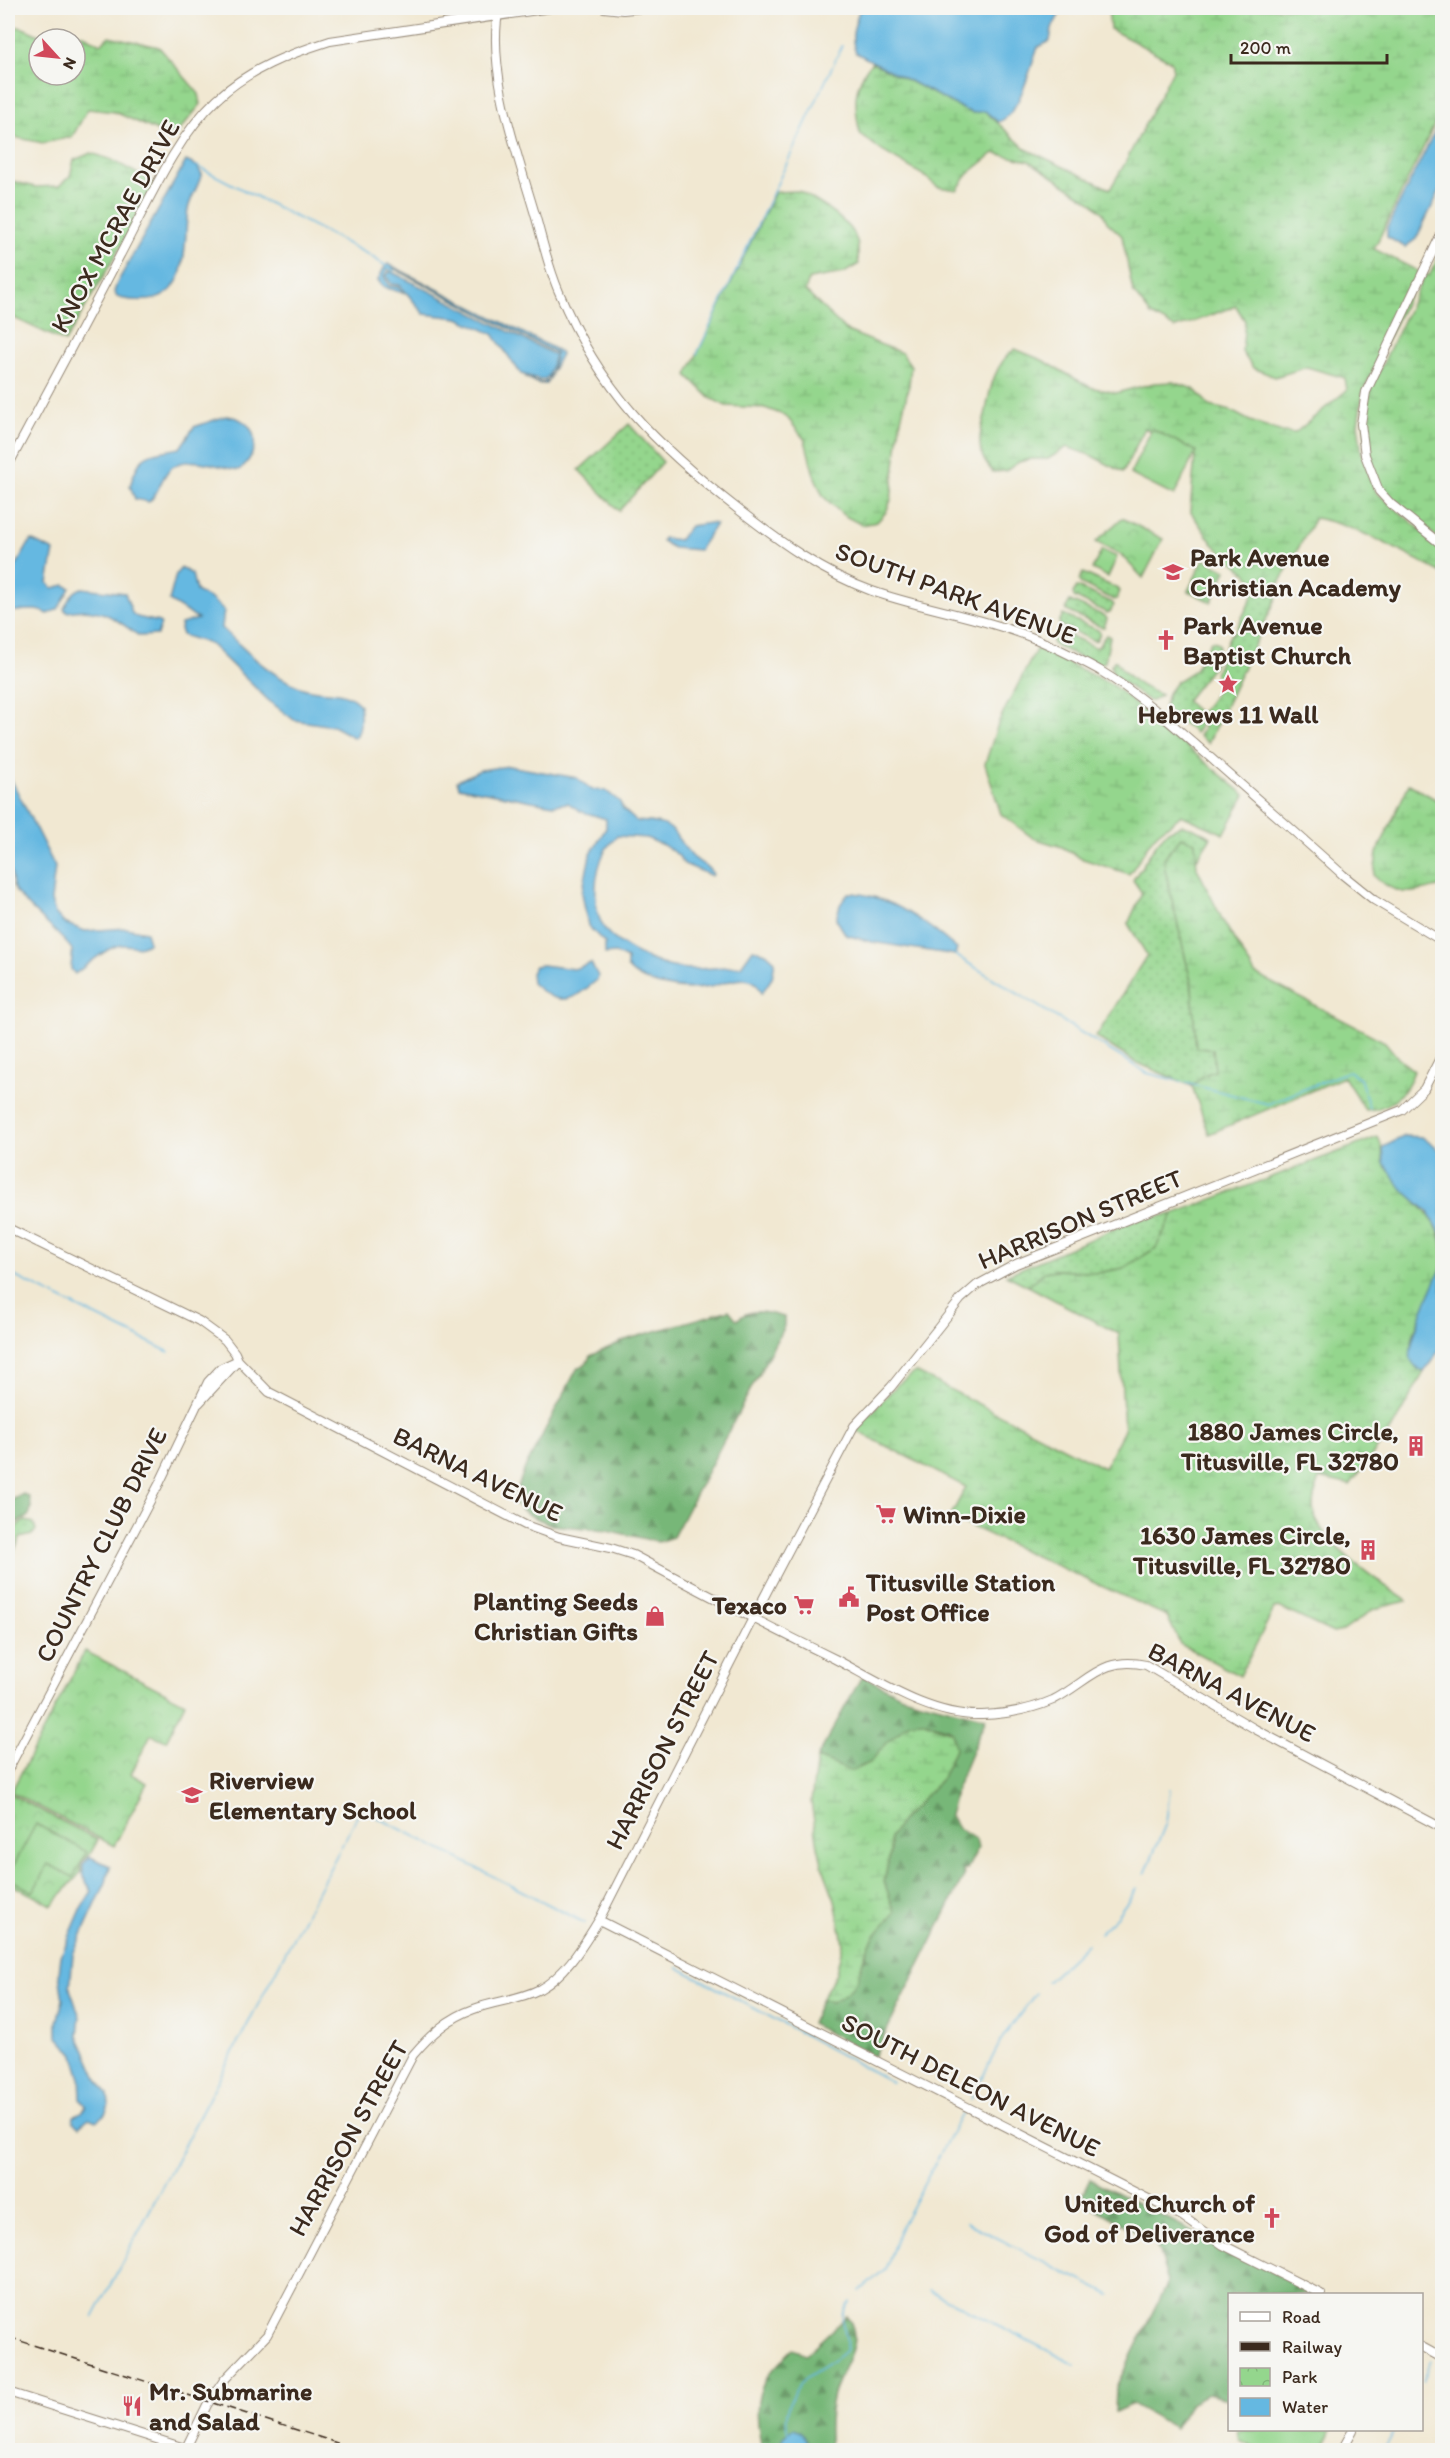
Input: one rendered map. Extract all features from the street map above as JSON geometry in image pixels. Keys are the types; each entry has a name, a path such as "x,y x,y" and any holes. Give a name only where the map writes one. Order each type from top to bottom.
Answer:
{"street":[{"name":"KNOX MCRAE DRIVE","path":"8,466 162,176 195,124 217,99 259,68 298,51 330,41 498,11 551,8"},
{"path":"604,8 623,10 643,8"},
{"name":"SOUTH PARK AVENUE","path":"498,11 499,75 506,109 558,290 579,335 624,406 668,452 694,476 804,558 869,590 1028,636 1097,669 1155,709 1374,900 1443,941"},
{"path":"1443,232 1366,392 1361,424 1365,455 1379,491 1391,504 1443,544"},
{"name":"HARRISON STREET","path":"187,2450 218,2388 267,2335 413,2055 439,2028 453,2019 474,2009 521,1997 548,1983 573,1958 599,1920 854,1426 891,1387 961,1299 977,1285 1016,1264 1389,1116 1411,1104 1424,1089 1443,1054"},
{"name":"BARNA AVENUE","path":"8,1228 199,1322 225,1340 236,1353 238,1360 269,1392 477,1501 525,1525 559,1537 633,1555 903,1694 945,1710 979,1715 1017,1712 1051,1701 1081,1684 1104,1666 1126,1662 1146,1665 1255,1729 1443,1828"},
{"name":"COUNTRY CLUB DRIVE","path":"8,1770 159,1484 208,1382 221,1368 238,1360"},
{"name":"SOUTH DELEON AVENUE","path":"599,1920 1182,2216 1223,2245 1317,2293"},
{"path":"1423,2348 1443,2358"},
{"path":"8,2392 187,2450"},
{"path":"1342,2451 1352,2431"}],"green space":[{"path":"1108,8 1442,8 1442,109 1374,249 1420,272 1363,391 1358,424 1362,455 1376,492 1442,548 1442,573 1365,534 1315,518 1272,596 1213,544 1190,511 1195,456 1145,428 1123,472 1090,455 1067,447 1048,459 1030,459 1019,462 1006,471 993,472 985,462 980,439 992,385 1003,361 1015,349 1042,360 1090,387 1116,393 1154,383 1173,382 1194,389 1210,406 1231,411 1250,421 1282,432 1295,433 1347,390 1345,378 1307,367 1275,377 1253,368 1242,352 1245,321 1236,306 1175,328 1151,315 1133,292 1122,236 1107,222 1103,213 1093,203 1029,161 994,153 969,173 957,190 938,187 860,134 856,96 861,79 872,62 965,110 973,113 985,111 1026,149 1110,189 1173,70 1171,61 1110,29"},
{"path":"8,25 27,30 27,87 87,87 87,37 101,44 109,36 159,47 199,94 201,104 173,138 115,112 88,109 72,137 43,143 8,136"},
{"path":"91,153 112,160 155,183 65,342 8,315 8,180 35,187 59,186 70,176 74,160"},
{"path":"799,191 832,212 847,225 857,241 859,264 844,273 809,279 805,291 847,331 902,353 911,366 900,424 891,500 886,512 877,522 862,525 843,515 823,496 814,475 805,440 786,416 765,408 726,406 710,398 687,375 775,192"},
{"path":"1442,250 1442,541 1393,503 1381,489 1368,455 1364,424 1369,393 1425,274 1429,276"},
{"path":"629,424 663,462 619,511 579,470"},
{"path":"1152,429 1196,451 1174,496 1130,474"},
{"path":"1122,518 1163,539 1143,578 1120,554 1096,542"},
{"path":"1102,550 1117,557 1108,577 1092,569"},
{"path":"1204,559 1226,570 1211,602 1188,591"},
{"path":"1083,573 1118,589 1120,591 1117,599 1114,600 1080,583 1079,580"},
{"path":"1254,577 1280,590 1208,743 1199,736 1203,729 1201,712 1216,690 1215,674 1229,637 1236,630 1254,593"},
{"path":"1077,587 1111,602 1114,605 1110,612 1107,613 1074,597 1073,593"},
{"path":"1070,601 1105,616 1107,619 1104,627 1067,611 1066,608"},
{"path":"1063,615 1098,630 1100,633 1097,640 1094,641 1060,625 1059,622"},
{"path":"1058,630 1097,648 1106,635 1110,637 1105,662 1095,665 1053,644 1052,641"},
{"path":"1211,641 1219,645 1214,665 1186,701 1197,711 1199,728 1195,733 1164,708 1168,693 1177,681 1195,670"},
{"path":"1037,648 1111,684 1245,795 1224,834 1181,815 1154,837 1129,874 1080,858 1062,847 1033,838 1001,814 985,764 999,721"},
{"path":"1114,661 1136,682 1161,695 1149,701 1113,675 1111,666"},
{"path":"1409,784 1442,803 1442,886 1414,892 1391,888 1374,876 1377,853"},
{"path":"1182,825 1194,828 1211,837 1196,860 1194,842 1165,869 1192,986 1196,1048 1213,1049 1215,1071 1204,1075 1192,1086 1135,1062 1096,1037 1147,955 1128,924 1142,893 1133,880 1157,843 1168,831"},
{"path":"1181,837 1195,842 1197,868 1223,921 1255,974 1385,1042 1398,1058 1414,1071 1407,1086 1396,1099 1381,1107 1365,1110 1344,1077 1209,1134 1192,1086 1204,1075 1215,1071 1213,1049 1196,1048 1192,986 1165,869 1164,858"},
{"path":"1378,1137 1385,1166 1435,1225 1443,1250 1439,1278 1413,1337 1411,1351 1414,1363 1424,1372 1391,1430 1350,1485 1320,1478 1314,1496 1313,1509 1320,1526 1341,1550 1369,1574 1407,1601 1374,1609 1343,1631 1333,1633 1279,1607 1274,1609 1240,1676 1180,1644 1167,1616 950,1517 966,1487 855,1430 898,1384 916,1372 1104,1468 1124,1430 1119,1334 1028,1286 1044,1272 1057,1270 1098,1273 1124,1268 1156,1248 1173,1214"},
{"path":"1173,1214 1156,1248 1124,1268 1098,1273 1057,1270 1044,1272 1028,1286 1006,1275 1135,1220"},
{"path":"729,1310 737,1320 754,1312 765,1312 784,1317 784,1326 673,1537 658,1542 607,1530 552,1525 529,1515 513,1502 524,1470 577,1369 587,1363 590,1356 628,1339"},
{"path":"23,1494 29,1497 30,1513 27,1518 17,1522 8,1533 8,1502"},
{"path":"25,1521 34,1523 36,1530 32,1535 20,1538 8,1566 8,1537 19,1524"},
{"path":"85,1651 185,1703 166,1741 151,1734 131,1774 147,1783 114,1846 11,1792"},
{"path":"862,1676 902,1696 986,1718 957,1787 949,1815 958,1828 976,1840 978,1848 967,1869 964,1868 963,1873 965,1874 874,2056 811,2024 822,1998 832,2002 865,1958 876,1932 894,1912 884,1882 890,1853 889,1837 942,1778 955,1748 952,1733 948,1729 922,1721 892,1738 870,1763 850,1771 817,1758"},
{"path":"922,1721 952,1732 955,1748 942,1778 902,1820 890,1837 890,1853 884,1882 895,1912 871,1942 855,1982 843,1995 831,2002 822,1998 836,1973 843,1943 835,1900 823,1868 818,1846 811,1802 817,1758 851,1771 870,1763 886,1743 910,1722"},
{"path":"8,1793 98,1840 90,1854 81,1863 81,1872 52,1905 8,1883"},
{"path":"36,1824 87,1852 73,1877 48,1864 33,1892 8,1876"},
{"path":"1090,2179 1313,2293 1228,2293 1228,2399 1207,2394 1190,2403 1175,2428 1132,2404 1115,2412 1116,2387 1168,2281 1156,2243 1080,2200"},
{"path":"847,2316 852,2326 853,2345 831,2401 830,2450 809,2450 806,2439 783,2450 762,2450 758,2405 760,2394 770,2373 793,2349 806,2354"},
{"path":"1237,2431 1330,2431 1325,2450 1261,2450 1239,2440"}],"water":[{"path":"860,8 1063,8 1052,28 1050,41 1038,47 1018,101 1005,118 998,122 985,111 973,113 965,110 856,53 853,36"},
{"path":"1442,117 1442,186 1416,239 1405,247 1387,237 1387,228"},
{"path":"186,161 197,166 202,174 188,209 185,250 179,277 173,288 163,296 140,301 117,297 114,292 117,283"},
{"path":"388,264 557,350 561,354 551,373 556,353 395,269 388,269 384,276 389,286 399,287 405,294 381,284 378,280"},
{"path":"390,271 555,355 548,377 542,380 521,374 493,334 458,318 424,314 400,285 391,284 386,276"},
{"path":"525,377 542,383 548,380 546,384 539,384"},
{"path":"226,416 237,418 251,429 254,446 247,463 239,470 203,462 184,462 169,470 149,502 135,499 130,486 142,460 153,453 180,448 194,427"},
{"path":"716,524 699,550 673,548 662,541 663,538 679,540 690,526"},
{"path":"31,540 54,551 48,583 53,588 65,585 70,588 58,609 48,614 34,610 8,612 8,580"},
{"path":"181,568 192,574 196,591 211,599 224,610 222,628 268,669 300,687 347,695 360,705 360,727 355,738 333,726 294,720 268,700 210,644 182,635 181,624 198,619 169,601 176,574"},
{"path":"82,588 125,593 132,613 137,617 161,624 157,635 139,636 114,619 98,612 79,610 67,612 64,609 69,600 76,591"},
{"path":"509,766 577,778 591,789 606,791 620,802 623,809 636,821 660,824 671,829 692,856 711,871 712,876 684,864 678,855 663,845 646,838 617,836 606,849 597,880 596,903 602,925 613,938 627,948 653,961 677,968 741,966 753,949 766,953 775,961 772,978 762,993 755,983 744,979 689,989 665,986 634,974 627,967 627,959 615,953 605,954 605,943 588,926 582,893 590,855 606,828 606,819 580,811 568,803 553,805 459,787 457,781 480,770"},
{"path":"8,773 55,867 51,901 55,913 64,923 85,931 126,928 146,932 149,942 139,947 116,946 75,974 71,969 72,950 21,898 13,886 8,865"},
{"path":"848,893 878,898 907,912 957,949 955,955 872,942 846,935 836,919 840,905"},
{"path":"591,963 598,976 597,980 572,997 558,999 541,991 532,983 531,973 535,966 574,969"},
{"path":"1405,1136 1422,1137 1442,1152 1442,1242 1441,1234 1428,1212 1401,1188 1384,1163 1383,1147"},
{"path":"1442,1267 1442,1346 1424,1372 1413,1364 1411,1352 1422,1314"},
{"path":"90,1857 110,1866 106,1882 73,1954 70,1989 80,2017 78,2035 96,2076 108,2095 109,2105 105,2114 96,2121 89,2118 79,2126 73,2122 74,2116 82,2113 86,2106 81,2098 80,2075 74,2055 57,2036 57,2022 63,2000 59,1974 61,1956 82,1907 92,1891 83,1877 83,1864"},
{"path":"793,2428 804,2436 809,2450 783,2450 782,2438"}],"waterway":[{"path":"697,354 842,46"},
{"path":"197,166 369,255 394,271"},
{"path":"955,955 1147,1073 1268,1104 1349,1071 1360,1078 1369,1108"},
{"path":"8,1273 169,1352"},
{"path":"1145,1874 1166,1823 1170,1789"},
{"path":"93,2318 361,1809 585,1923"},
{"path":"1099,1933 1116,1917 1137,1888"},
{"path":"1047,1982 1087,1944"},
{"path":"677,1967 892,2082"},
{"path":"971,2099 1003,2037 1036,1993"},
{"path":"860,2291 885,2269 902,2225 962,2113"},
{"path":"966,2222 1110,2295"},
{"path":"929,2290 1076,2365"},
{"path":"788,2433 788,2411 796,2389 806,2378 845,2351 846,2338 842,2323 845,2310 850,2302"},
{"path":"1423,2378 1431,2361"},
{"path":"1384,2450 1394,2431"}],"railway":[{"path":"8,2337 359,2450"}],"place":[{"name":"Park Avenue Christian Academy","path":"1173,572"},
{"name":"Park Avenue Baptist Church","path":"1166,640"},
{"name":"Hebrews 11 Wall","path":"1228,684"},
{"name":"1880 James Circle, Titusville, FL 32780","path":"1416,1446"},
{"name":"Winn-Dixie","path":"886,1514"},
{"name":"1630 James Circle, Titusville, FL 32780","path":"1368,1550"},
{"name":"Titusville Station Post Office","path":"849,1597"},
{"name":"Texaco","path":"804,1605"},
{"name":"Planting Seeds Christian Gifts","path":"655,1616"},
{"name":"Riverview Elementary School","path":"192,1795"},
{"name":"United Church of God of Deliverance","path":"1272,2218"},
{"name":"Mr. Submarine and Salad","path":"132,2406"}]}
